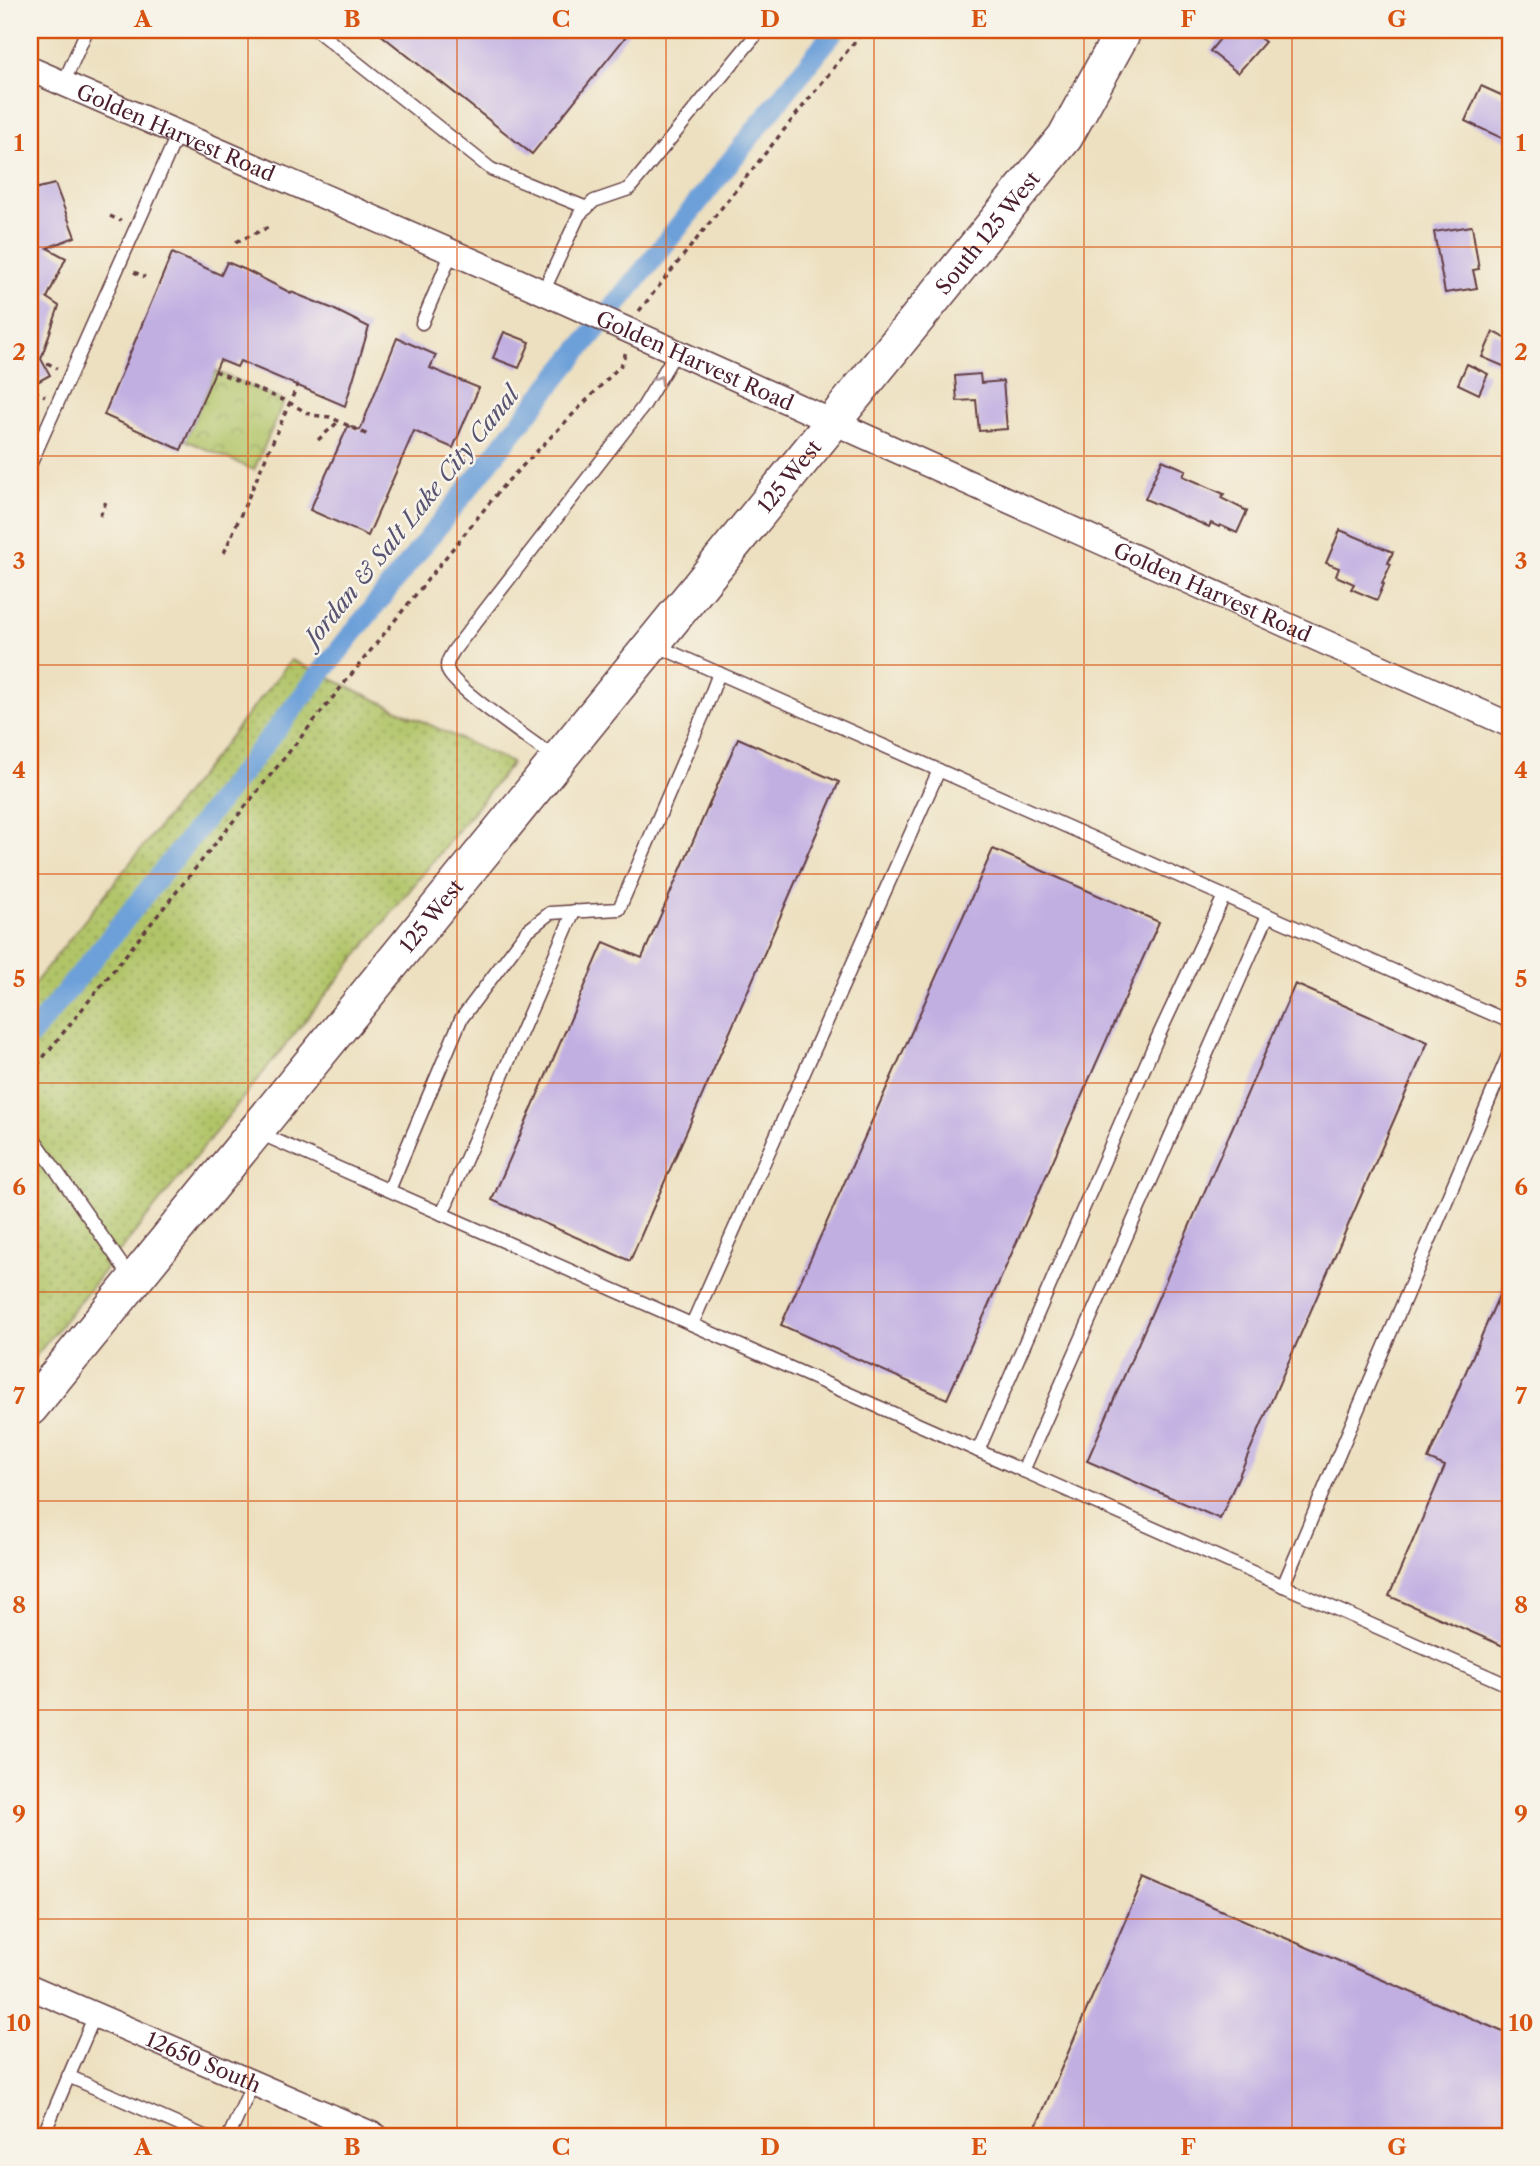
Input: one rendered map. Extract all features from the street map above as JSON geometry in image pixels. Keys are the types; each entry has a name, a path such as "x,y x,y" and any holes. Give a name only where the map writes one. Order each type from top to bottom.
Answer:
{"main road":[{"name":"South 125 West","path":"834,424 1065,137 1124,30"},
{"name":"125 West","path":"30,1408 834,424"}],"street":[{"name":"Golden Harvest Road","path":"30,69 593,314 1510,725"},
{"name":"12650 South","path":"30,1987 376,2136"}],"lane":[{"path":"63,84 87,30"},
{"path":"316,30 491,169 587,208"},
{"path":"543,292 579,215 594,201 629,189 760,30"},
{"path":"30,465 178,133"},
{"path":"422,323 452,252"},
{"path":"558,761 460,687 448,670 448,661 643,407 676,352"},
{"path":"653,644 1510,1022"},
{"path":"389,1190 461,1019 527,931 550,913 619,909 719,673"},
{"path":"692,1324 939,770"},
{"path":"978,1451 1156,1041 1224,896"},
{"path":"442,1214 574,911"},
{"path":"1023,1471 1268,915"},
{"path":"1283,1586 1510,1051"},
{"path":"256,1132 1510,1686"},
{"path":"30,1133 134,1281"},
{"path":"43,2136 95,2015"},
{"path":"68,2076 204,2136"},
{"path":"229,2136 253,2083"}],"path":[{"path":"30,1084 38,1064 503,486 621,365 628,330 639,311 864,30"},
{"path":"236,243 269,227"},
{"path":"215,371 290,403 311,415 330,417 368,435"},
{"path":"224,553 298,384"},
{"path":"318,440 339,421"},
{"path":"100,516 107,499"}],"green space":[{"path":"215,371 284,401 254,470 185,440"},
{"path":"291,660 512,763 30,1363 30,989"}],"building":[{"path":"375,30 631,30 532,154"},
{"path":"1227,30 1249,30 1265,42 1238,73 1210,51"},
{"path":"1481,86 1510,99 1510,142 1465,121"},
{"path":"55,184 75,237 47,248 66,258 47,298 59,306 41,359 50,375 30,386 30,190"},
{"path":"1472,226 1479,269 1473,270 1477,288 1445,293 1434,232"},
{"path":"172,253 221,275 227,262 369,327 345,406 240,361 237,367 220,360 181,450 104,415"},
{"path":"504,332 530,342 519,368 493,358"},
{"path":"1493,332 1510,340 1510,369 1482,357"},
{"path":"397,338 436,355 430,368 479,388 453,448 414,431 368,536 310,510 348,426 360,430"},
{"path":"1467,364 1488,374 1479,394 1458,384"},
{"path":"980,374 981,383 1003,381 1007,429 979,431 976,400 957,401 955,376"},
{"path":"1162,460 1186,470 1183,476 1224,494 1221,498 1247,511 1237,533 1211,523 1209,527 1145,499"},
{"path":"1340,530 1393,552 1377,600 1351,589 1354,584 1336,576 1339,568 1326,563"},
{"path":"738,738 839,782 630,1261 492,1200 604,942 642,958"},
{"path":"993,849 1159,922 947,1399 781,1325"},
{"path":"1295,984 1428,1042 1220,1519 1087,1461"},
{"path":"1510,1270 1510,1649 1389,1596 1445,1466 1428,1459"},
{"path":"1144,1877 1510,2035 1510,2136 1032,2136"}],"waterway":[{"name":"Jordan & Salt Lake City Canal","path":"30,1036 835,30"}]}
